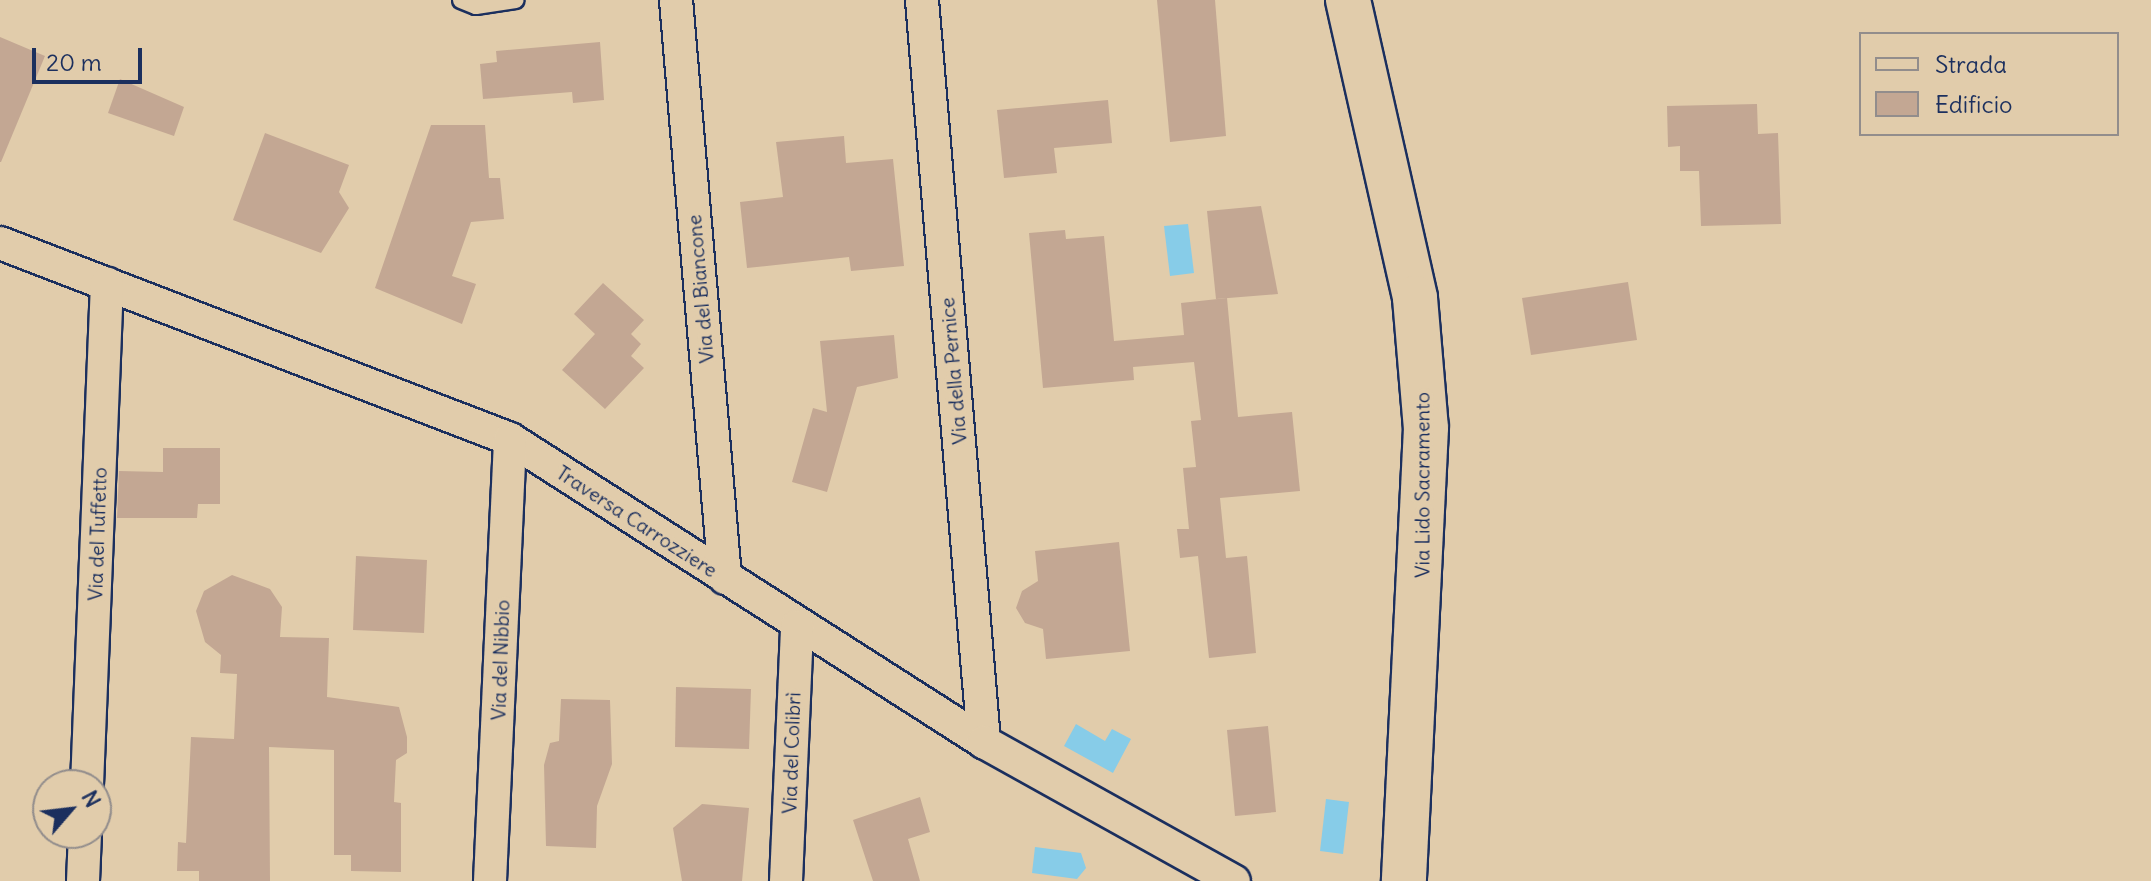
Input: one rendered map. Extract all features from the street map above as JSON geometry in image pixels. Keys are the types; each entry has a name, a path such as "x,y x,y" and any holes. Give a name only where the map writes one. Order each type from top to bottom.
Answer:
{"street":[{"name":"Via del Biancone","path":"676,0 725,578"},
{"name":"Via della Pernice","path":"922,0 984,742"},
{"name":"Via Lido Sacramento","path":"1348,0 1415,298 1426,428 1404,881"},
{"name":"Traversa Carrozziere","path":"0,243 510,439 797,626 1181,868 1234,881"},
{"name":"Via del Tuffetto","path":"88,769 107,283"},
{"name":"Via del Nibbio","path":"490,881 510,439"},
{"name":"Via del Colibrì","path":"786,881 797,626"},
{"path":"83,881 84,849"}],"lane":[{"path":"461,0 516,0"}],"water":[{"path":"1188,224 1194,273 1170,276 1164,226"},
{"path":"1076,724 1105,741 1112,729 1131,739 1113,773 1064,746"},
{"path":"1326,799 1349,802 1343,854 1320,851"},
{"path":"1035,847 1081,853 1086,868 1077,879 1032,873"}],"building":[{"path":"1157,0 1215,0 1226,136 1170,142"},
{"path":"0,37 45,56 1,162 0,162"},
{"path":"600,42 604,100 573,103 572,92 483,99 480,64 497,62 496,51"},
{"path":"120,79 184,107 174,136 108,113"},
{"path":"1108,100 1112,143 1054,148 1057,173 1004,178 997,110"},
{"path":"1757,104 1758,134 1778,133 1781,224 1701,226 1699,171 1680,171 1680,146 1668,147 1667,106"},
{"path":"431,125 485,125 489,178 500,178 504,219 471,222 452,276 476,284 462,324 375,288"},
{"path":"265,133 349,165 339,192 349,208 321,253 233,220"},
{"path":"844,136 846,163 893,159 904,266 851,271 849,257 747,268 740,202 783,197 776,142"},
{"path":"1261,206 1278,294 1216,299 1207,211"},
{"path":"1065,230 1066,239 1104,236 1114,341 1184,335 1181,303 1227,298 1238,417 1292,412 1300,491 1220,498 1226,558 1247,556 1256,653 1209,658 1198,556 1180,558 1177,529 1189,529 1183,468 1196,467 1191,421 1201,420 1194,362 1133,367 1134,380 1043,388 1029,233"},
{"path":"1628,282 1637,340 1531,355 1522,298"},
{"path":"603,283 644,320 631,334 641,344 631,356 644,368 605,409 562,370 595,334 574,314"},
{"path":"894,335 898,378 857,387 827,492 792,482 813,408 827,412 820,341"},
{"path":"163,448 220,448 220,504 198,504 197,518 117,518 119,471 163,472"},
{"path":"1119,542 1130,651 1046,659 1043,629 1025,623 1016,608 1022,591 1038,581 1035,551"},
{"path":"356,556 427,560 424,633 353,630"},
{"path":"232,575 270,589 282,607 280,637 329,638 327,697 399,707 407,737 407,753 396,760 394,802 401,803 401,872 351,871 351,855 334,855 334,750 269,747 270,881 199,881 199,871 177,871 178,842 186,843 191,737 234,739 237,674 220,673 221,655 205,642 196,611 204,591"},
{"path":"676,687 751,689 749,749 675,747"},
{"path":"561,699 610,700 612,764 597,806 596,848 546,846 544,765 550,743 559,741"},
{"path":"1268,726 1276,812 1235,816 1227,730"},
{"path":"920,797 930,832 908,839 920,881 873,881 853,820"},
{"path":"702,804 749,808 742,881 682,881 673,828"}]}
